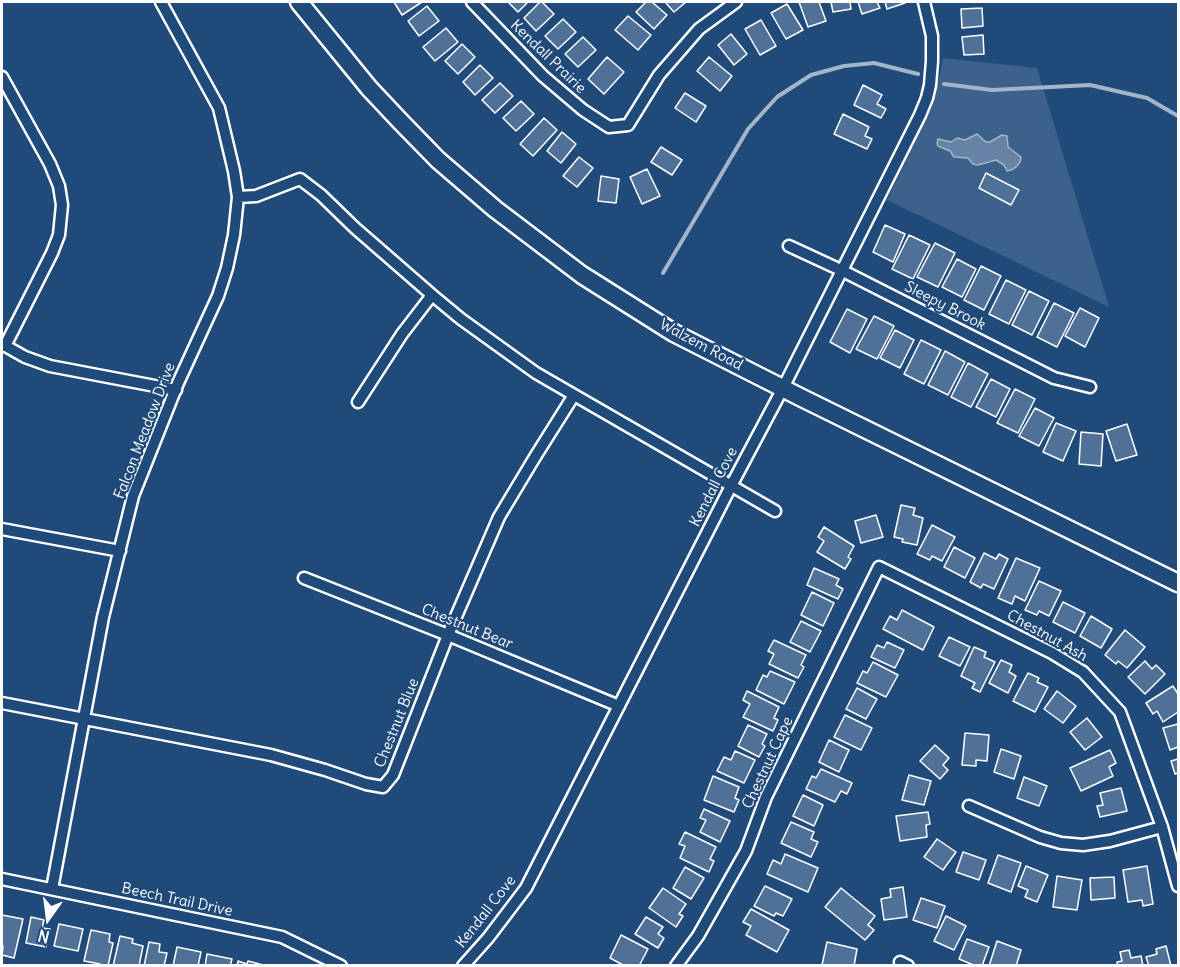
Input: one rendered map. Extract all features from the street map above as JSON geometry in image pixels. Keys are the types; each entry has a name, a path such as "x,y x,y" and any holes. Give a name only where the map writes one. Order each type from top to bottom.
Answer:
{"street":[{"name":"Falcon Meadow Drive","path":"52,889 104,617 133,496 176,390 218,296 234,235 237,197 234,171 219,108 161,2"},
{"name":"Walzem Road","path":"299,2 369,88 438,160 495,209 582,275 674,333 1179,583"},
{"name":"Kendall Prairie","path":"472,2 543,76 583,110 609,127 628,125 659,75 699,29 736,2"},
{"name":"Kendall Cove","path":"463,966 488,938 525,888 730,486 843,271 927,98 933,61 932,36 924,2"},
{"path":"2,77 50,164 59,186 62,205 59,235 52,253 3,345 25,357 50,366 176,390"},
{"path":"237,197 256,196 300,179 321,195 432,296 536,373 775,511"},
{"name":"Sleepy Brook","path":"789,246 1054,378 1090,387"},
{"path":"358,402 402,334 432,296"},
{"name":"Chestnut Blue","path":"84,719 271,754 366,784 383,787 393,775 448,635 499,517 574,395"},
{"path":"2,529 120,551"},
{"name":"Chestnut Ash","path":"879,567 1052,653 1083,672 1120,712 1162,827 1179,886"},
{"name":"Chestnut Cape","path":"676,966 698,936 746,851 766,797 879,567"},
{"name":"Chestnut Bear","path":"304,578 619,706"},
{"path":"2,703 84,719"},
{"path":"969,806 1040,837 1061,843 1083,845 1110,842 1162,827"},
{"name":"Beech Trail Drive","path":"2,879 282,937 341,966"}],"shaded area":[{"path":"943,58 1037,68 1109,307 887,200 931,109"},
{"path":"977,134 986,142 1002,135 1007,136 1008,147 1021,157 1020,162 1016,167 1007,171 1004,165 996,160 978,165 973,164 968,158 954,157 950,151 937,144 938,139 951,142 957,138 965,140"}],"building":[{"path":"394,2 422,2 402,15"},
{"path":"508,2 528,2 518,12"},
{"path":"540,2 554,14 536,31 524,18"},
{"path":"646,2 652,2 667,15 654,29 636,12"},
{"path":"665,2 686,2 674,12"},
{"path":"799,2 819,2 826,21 808,27"},
{"path":"831,2 850,2 851,9 833,12"},
{"path":"858,2 877,2 880,8 862,14"},
{"path":"885,2 904,2 905,3 887,9"},
{"path":"787,4 803,30 786,39 771,13"},
{"path":"427,6 439,21 419,36 408,21"},
{"path":"982,8 983,26 962,28 961,9"},
{"path":"628,16 651,35 638,50 615,30"},
{"path":"563,19 576,32 558,49 545,36"},
{"path":"761,20 776,46 760,55 745,29"},
{"path":"446,28 458,42 435,61 423,47"},
{"path":"731,34 747,54 734,65 718,45"},
{"path":"983,35 984,54 964,55 962,37"},
{"path":"583,37 596,50 578,67 565,54"},
{"path":"462,44 475,57 458,74 445,61"},
{"path":"607,57 624,72 604,94 588,79"},
{"path":"709,57 732,76 720,91 697,71"},
{"path":"480,65 493,78 475,95 463,82"},
{"path":"500,83 513,96 495,113 482,100"},
{"path":"863,85 882,95 877,104 886,109 881,118 854,105"},
{"path":"685,93 706,106 696,122 675,108"},
{"path":"521,101 534,114 516,131 503,118"},
{"path":"843,114 869,127 865,136 872,139 867,149 834,134"},
{"path":"544,118 557,130 533,156 520,144"},
{"path":"562,132 576,144 561,163 547,151"},
{"path":"661,147 682,160 672,175 651,162"},
{"path":"579,157 593,168 577,187 563,176"},
{"path":"647,169 660,196 642,204 630,177"},
{"path":"986,173 1019,190 1011,205 979,188"},
{"path":"601,176 619,179 616,203 598,201"},
{"path":"885,225 905,234 893,262 873,252"},
{"path":"909,235 930,245 913,279 892,269"},
{"path":"935,243 955,253 938,287 917,277"},
{"path":"957,259 976,269 962,297 942,287"},
{"path":"981,266 1001,276 984,310 964,300"},
{"path":"1006,280 1026,290 1009,324 989,314"},
{"path":"1029,291 1049,301 1032,335 1012,325"},
{"path":"1054,303 1074,313 1057,347 1037,337"},
{"path":"1080,308 1099,318 1085,347 1065,336"},
{"path":"847,309 867,319 850,353 830,342"},
{"path":"874,316 894,326 877,359 856,349"},
{"path":"895,330 914,340 900,368 880,358"},
{"path":"921,340 941,350 924,384 904,374"},
{"path":"945,351 965,362 948,395 928,385"},
{"path":"968,363 988,374 971,407 951,397"},
{"path":"991,379 1010,389 996,417 976,407"},
{"path":"1015,389 1035,399 1018,433 997,423"},
{"path":"1035,408 1054,418 1039,446 1019,436"},
{"path":"1056,423 1076,431 1063,461 1043,452"},
{"path":"1127,424 1137,455 1116,461 1106,431"},
{"path":"1081,432 1103,434 1101,466 1079,464"},
{"path":"901,505 915,508 913,515 923,518 917,545 902,542 903,539 894,537"},
{"path":"876,515 883,537 861,543 855,521"},
{"path":"932,525 955,537 942,561 932,556 930,560 917,554"},
{"path":"824,527 854,546 848,557 851,559 845,569 817,552 824,541 818,537"},
{"path":"954,547 975,558 965,578 944,567"},
{"path":"984,553 996,559 999,554 1008,559 994,589 983,584 981,588 970,582"},
{"path":"1016,558 1040,568 1025,601 1015,596 1012,604 998,598"},
{"path":"814,568 839,579 836,585 843,589 838,599 807,585"},
{"path":"1039,581 1061,591 1049,616 1039,611 1037,615 1025,610"},
{"path":"812,592 834,603 823,626 801,615"},
{"path":"1063,602 1085,613 1075,633 1053,622"},
{"path":"902,610 934,627 923,650 883,629 890,616 897,620"},
{"path":"1091,616 1112,629 1101,648 1080,636"},
{"path":"801,621 821,631 810,652 790,642"},
{"path":"1125,630 1145,647 1127,668 1118,661 1116,664 1105,655"},
{"path":"949,637 970,647 960,666 939,656"},
{"path":"774,640 806,655 801,665 804,667 798,678 769,664 774,654 768,651"},
{"path":"887,642 904,650 895,668 871,657 877,645 884,648"},
{"path":"974,647 986,652 984,657 995,662 980,692 972,688 975,683 961,676"},
{"path":"1001,660 1012,665 1009,672 1016,676 1008,693 989,683"},
{"path":"1145,661 1152,669 1156,665 1165,674 1145,694 1128,677"},
{"path":"873,662 898,675 886,697 857,683 863,671 867,673"},
{"path":"770,671 795,682 784,704 756,690 763,675 767,677"},
{"path":"1028,673 1039,678 1037,682 1048,687 1035,712 1013,701"},
{"path":"1173,686 1178,694 1178,712 1163,722 1157,711 1153,714 1146,703"},
{"path":"857,688 877,699 866,719 846,709"},
{"path":"747,691 779,707 774,718 778,720 773,731 743,717 750,704 743,700"},
{"path":"1057,691 1076,706 1063,723 1044,709"},
{"path":"845,715 872,728 861,750 834,737"},
{"path":"1087,718 1102,737 1085,750 1070,732"},
{"path":"1178,724 1178,747 1170,750 1163,728"},
{"path":"748,725 767,734 762,744 765,746 759,757 738,746"},
{"path":"965,733 989,735 987,761 976,760 976,766 962,765"},
{"path":"829,740 849,750 839,772 819,762"},
{"path":"935,745 949,758 943,765 948,770 940,779 920,761"},
{"path":"1001,749 1021,756 1014,779 994,772"},
{"path":"1110,750 1116,763 1109,767 1113,776 1081,791 1070,768"},
{"path":"735,751 755,760 744,783 717,771 724,757 731,760"},
{"path":"1178,759 1178,773 1175,774 1171,761"},
{"path":"821,769 852,783 847,794 841,791 835,802 806,789 812,776 816,778"},
{"path":"909,775 931,781 924,805 902,800"},
{"path":"713,776 739,787 735,798 739,800 734,812 704,800"},
{"path":"1024,777 1047,786 1039,806 1017,798"},
{"path":"1121,788 1127,811 1100,817 1097,806 1103,805 1100,793"},
{"path":"803,795 823,805 814,826 793,816"},
{"path":"704,809 730,821 720,842 700,832 706,820 700,818"},
{"path":"928,812 930,824 926,825 927,837 900,841 896,816"},
{"path":"791,822 814,832 811,839 818,842 811,857 781,843"},
{"path":"685,832 716,847 710,859 714,861 709,872 680,858 685,846 679,844"},
{"path":"937,839 956,852 943,870 924,857"},
{"path":"963,852 986,860 979,880 956,872"},
{"path":"785,854 818,868 808,892 767,874 773,860 781,864"},
{"path":"998,855 1021,863 1011,892 988,883"},
{"path":"1026,866 1048,875 1037,902 1025,897 1028,890 1018,886"},
{"path":"1147,866 1153,904 1143,906 1142,900 1128,902 1123,870"},
{"path":"685,867 704,878 691,899 673,888"},
{"path":"1057,876 1082,880 1077,910 1053,907"},
{"path":"1114,877 1115,898 1091,900 1090,878"},
{"path":"765,886 792,899 783,916 776,913 774,916 754,906"},
{"path":"903,887 907,917 884,920 881,899 891,897 890,889"},
{"path":"663,888 686,904 679,914 683,916 676,927 649,908"},
{"path":"841,888 875,916 868,925 874,930 865,940 825,907"},
{"path":"921,898 945,906 937,928 913,920"},
{"path":"751,909 789,930 777,952 746,935 751,926 743,922"},
{"path":"2,915 23,919 14,958 2,955"},
{"path":"946,916 966,926 954,950 934,941"},
{"path":"31,917 44,920 42,928 50,929 46,947 26,943"},
{"path":"646,917 663,927 658,934 664,938 658,948 635,934"},
{"path":"59,924 83,929 78,951 54,946"},
{"path":"91,930 110,934 109,942 113,943 108,966 99,966 100,964 84,961"},
{"path":"621,935 648,949 639,966 625,966 610,958"},
{"path":"120,936 133,939 132,943 143,946 139,966 113,966"},
{"path":"967,939 989,947 982,966 959,959"},
{"path":"997,941 1021,950 1016,966 989,966"},
{"path":"149,942 160,944 159,952 167,953 164,966 144,966"},
{"path":"827,942 857,949 854,966 822,965"},
{"path":"1166,946 1171,966 1149,966 1146,957 1157,954 1156,949"},
{"path":"177,947 201,952 198,966 173,966"},
{"path":"1129,950 1131,958 1141,956 1143,966 1118,966 1117,962 1122,961 1120,952"},
{"path":"207,954 232,959 230,966 205,966"},
{"path":"238,961 247,964 248,961 263,965 237,966"}],"waterway":[{"path":"663,273 748,129 777,97 811,75 844,66 874,63 918,74"},
{"path":"944,84 992,90 1090,85 1147,98 1178,116"}]}
